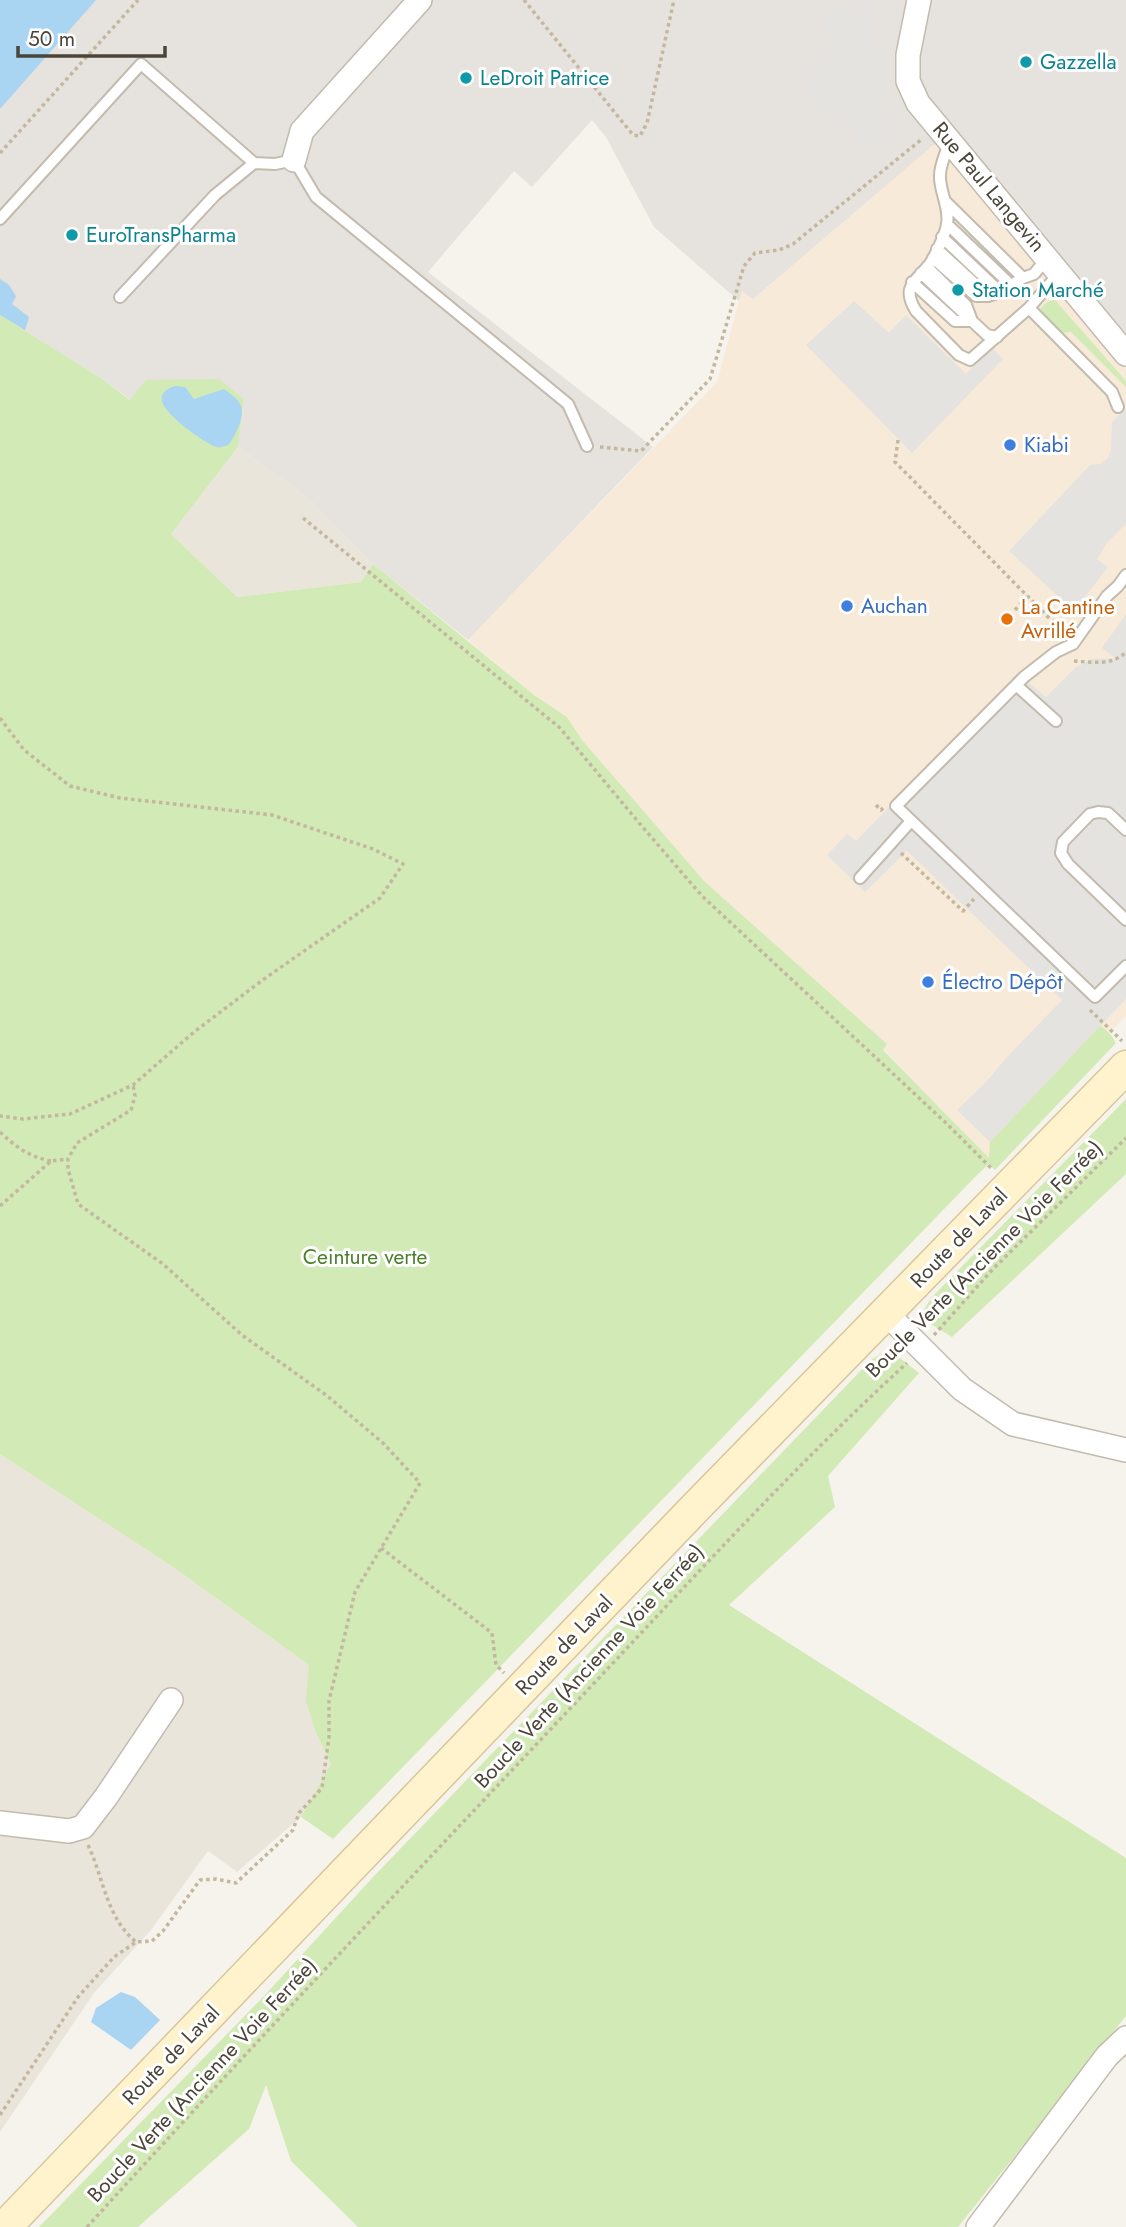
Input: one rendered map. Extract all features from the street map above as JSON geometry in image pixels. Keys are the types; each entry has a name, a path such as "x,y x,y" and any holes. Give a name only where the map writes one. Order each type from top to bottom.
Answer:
{"main road":[{"name":"Route de Laval","path":"5,2227 714,1488 886,1313 1003,1179 1125,1055"}],"street":[{"path":"294,160 302,131 420,0"},
{"name":"Rue Paul Langevin","path":"919,0 908,55 908,81 918,103 1126,354"},
{"path":"886,1313 962,1389 1013,1424 1126,1450"},
{"path":"0,1823 69,1831 83,1827 170,1700"},
{"path":"978,2227 1107,2056 1126,2038"}],"lane":[{"path":"0,219 141,64 254,163"},
{"path":"949,140 940,175 946,202 947,224 926,266 909,291 916,311 964,358 970,360 1029,308 1053,265"},
{"path":"120,298 215,195 254,163 294,160 316,197 568,404 587,446"},
{"path":"946,202 1023,278"},
{"path":"947,224 1011,285"},
{"path":"942,237 994,294"},
{"path":"994,294 1053,265"},
{"path":"926,266 994,294"},
{"path":"926,266 966,305 972,321 987,335 997,337"},
{"path":"926,266 955,321 972,321"},
{"path":"1029,308 1112,392 1118,407"},
{"path":"1126,575 1107,596 1073,644 1043,662 1016,685 896,806 1095,997 1126,966"},
{"path":"1016,685 1056,721"},
{"path":"1126,830 1108,813 1090,814 1063,842 1061,853 1068,864 1126,920"},
{"path":"860,878 911,821"}],"path":[{"path":"0,153 138,0"},
{"path":"524,0 633,135 640,136 647,123 674,0"},
{"path":"587,446 641,451 710,379 744,266 755,253 779,250 793,244 924,138"},
{"path":"898,440 895,462 1054,623 1058,639"},
{"path":"303,517 560,728 702,896 1003,1179"},
{"path":"1015,610 1027,596"},
{"path":"1043,662 1117,661 1125,653"},
{"path":"0,719 24,750 70,786 120,798 272,814 373,849 403,864 380,898 194,1032 133,1085 69,1114 23,1118 0,1116"},
{"path":"903,855 963,911"},
{"path":"1086,1006 1125,1055"},
{"path":"0,2115 78,1997 114,1957 136,1942 152,1941 163,1931 200,1880 216,1879 236,1883 293,1830 299,1813 322,1788 329,1737 329,1701 355,1592 420,1483 383,1443 326,1395 242,1335 163,1264 78,1204 68,1159 78,1143 131,1110 135,1096 133,1085"},
{"path":"0,1132 21,1151 34,1157 51,1161 68,1159"},
{"name":"Boucle Verte (Ancienne Voie Ferrée)","path":"87,2227 556,1724 856,1409 921,1349 993,1269 1126,1138"},
{"path":"0,1206 51,1161"},
{"path":"381,1548 492,1633 496,1665 556,1724"},
{"path":"87,1842 114,1916 123,1932 136,1942"}],"shaded area":[{"path":"0,0 1126,0 1126,354 945,135 753,299 742,291 739,301 654,227 606,137 592,120 532,187 514,171 428,272 653,447 468,640 373,564 306,496 238,447 244,399 131,400 101,378 0,315"},
{"path":"873,0 873,48 888,48 885,70 889,92 875,93 897,124 901,138 859,148 854,131 810,104 802,75 830,44 823,11"},
{"path":"944,135 1126,354 1126,1016 989,1158 883,1049 887,1044 705,882 582,740 567,717 534,695 468,640 717,382 742,290 753,299"},
{"path":"854,301 889,333 906,315 966,374 992,348 1003,359 912,453 806,345"},
{"path":"1126,408 1126,524 1107,543 1097,559 1108,567 1074,611 1009,551 1090,465 1100,464 1108,458 1111,451 1112,422"},
{"path":"238,447 306,496 373,564 361,582 237,597 171,534"},
{"path":"1126,614 1126,999 990,1142 957,1110 1062,1000 907,851 865,892 827,855 847,834 856,841 1019,674 1046,697 1075,668 1091,659 1115,658 1102,648"},
{"path":"0,1454 173,1567 309,1665 316,1733 331,1764 301,1817 237,1872 208,1851 151,1930 94,1993 0,2132"}],"green space":[{"path":"1055,300 1126,381 1126,387 1071,332 1062,333 1040,312 1047,302"},
{"name":"Ceinture verte","path":"0,315 101,378 130,400 146,380 219,379 244,399 238,447 171,534 237,597 361,582 373,564 534,695 567,717 582,740 705,882 887,1044 883,1050 989,1161 990,1142 1100,1025 1116,1043 995,1170 989,1164 978,1174 333,1839 301,1817 331,1764 316,1733 306,1701 309,1665 173,1567 0,1454"},
{"path":"1126,1099 1126,1174 952,1337 929,1323 916,1322 932,1297"},
{"path":"884,1352 900,1358 919,1373 828,1476 835,1507 729,1605 1126,1858 1126,2016 958,2227 358,2227 291,2161 266,2085 249,2129 138,2227 39,2227 264,1996 375,1875 871,1360"}],"water":[{"path":"0,0 96,0 0,109"},
{"path":"0,279 9,285 16,296 12,304 29,317 25,330 0,315"},
{"path":"175,386 185,387 194,399 224,389 238,401 242,410 240,421 228,445 211,445 186,428 164,407 162,395"},
{"path":"121,1992 135,1997 160,2020 131,2050 91,2022 96,2008"}],"place":[{"name":"Gazzella","path":"1026,62"},
{"name":"LeDroit Patrice","path":"466,78"},
{"name":"EuroTransPharma","path":"72,235"},
{"name":"Station Marché","path":"958,290"},
{"name":"Kiabi","path":"1010,445"},
{"name":"Auchan","path":"847,606"},
{"name":"La Cantine Avrillé","path":"1007,619"},
{"name":"Électro Dépôt","path":"928,982"}]}
